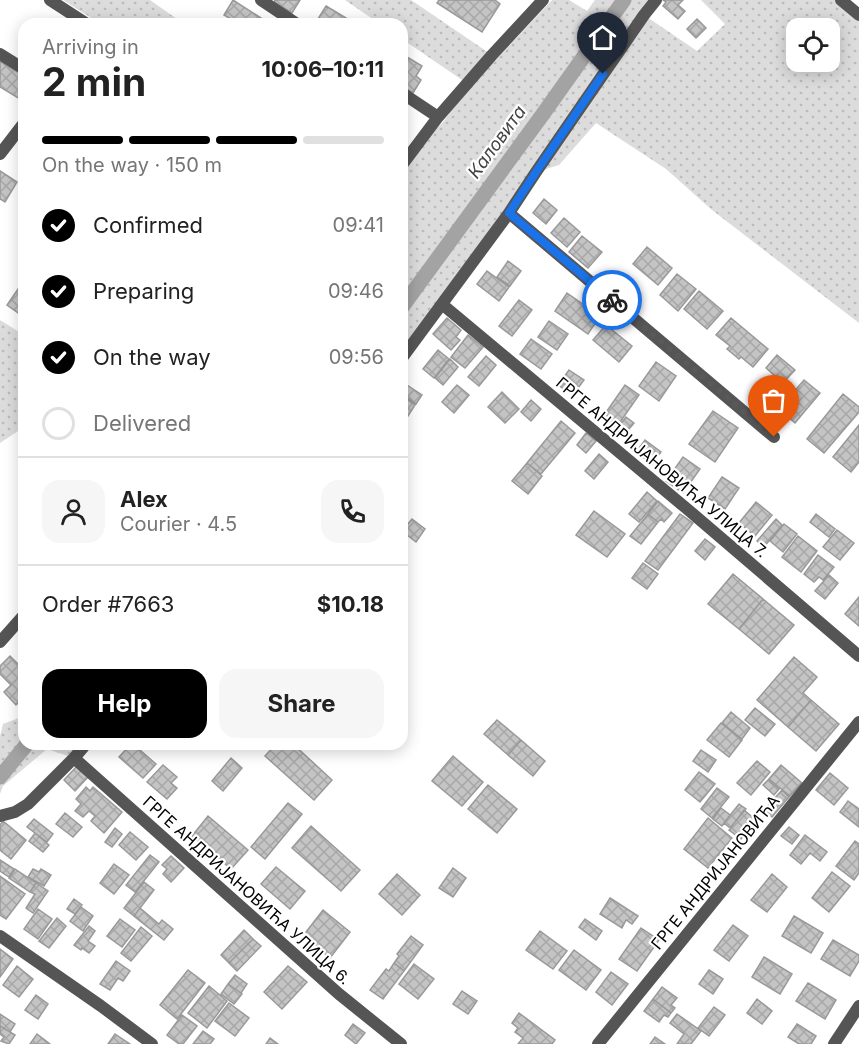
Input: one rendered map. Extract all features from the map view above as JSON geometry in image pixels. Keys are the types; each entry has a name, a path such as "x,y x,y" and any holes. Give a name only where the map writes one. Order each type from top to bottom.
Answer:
{"street":[{"path":"50,0 78,18"},
{"path":"261,0 288,18"},
{"path":"408,157 438,117 543,0"},
{"path":"408,350 509,213 656,0"},
{"path":"841,0 859,15"},
{"path":"0,54 18,65"},
{"path":"408,97 438,117"},
{"path":"0,154 18,131"},
{"path":"509,213 774,437"},
{"name":"ГРГЕ АНДРИЈАНОВИЋА УЛИЦА 7.","path":"442,305 686,508 859,656"},
{"path":"0,642 18,622"},
{"name":"ГРГЕ АНДРИЈАНОВИЋА","path":"598,1044 859,722"},
{"path":"0,816 15,812 28,804 81,750"},
{"name":"ГРГЕ АНДРИЈАНОВИЋА УЛИЦА 6.","path":"74,758 339,994 401,1044"},
{"path":"0,936 152,1044"},
{"path":"834,1044 859,1006"}],"shaded area":[{"path":"63,0 150,0 176,18 92,18"},
{"path":"345,0 411,0 492,55 468,84 408,43 408,18 371,18"},
{"path":"552,0 569,0 587,11 595,0 656,0 644,15 697,51 725,24 701,0 841,0 859,15 859,323 712,210 666,169 596,123 559,165 536,172 408,350 408,158"},
{"path":"0,320 18,331 18,431 0,443"},
{"path":"18,718 18,750 46,750 3,786 0,794 0,736 3,724"},
{"path":"50,750 81,750 74,758"}],"building":[{"path":"233,0 261,18 229,18 224,15"},
{"path":"275,0 300,0 292,13 274,2"},
{"path":"439,0 495,0 500,4 482,32 437,3"},
{"path":"663,0 683,0 678,5 685,11 678,19 663,6 666,2"},
{"path":"326,6 346,18 318,18"},
{"path":"697,19 706,28 696,38 687,29"},
{"path":"408,58 422,66 416,76 421,80 413,93 408,90"},
{"path":"0,61 18,72 18,98 0,87"},
{"path":"0,171 17,182 5,202 0,199"},
{"path":"544,199 557,210 546,224 533,213"},
{"path":"564,218 580,232 567,247 551,233"},
{"path":"582,236 602,252 588,268 569,252"},
{"path":"647,247 672,268 658,285 633,264"},
{"path":"508,261 521,271 510,286 497,277"},
{"path":"487,271 509,287 499,301 477,284"},
{"path":"677,274 696,289 678,311 660,295"},
{"path":"18,289 18,313 7,305"},
{"path":"699,291 723,311 707,329 684,309"},
{"path":"567,293 600,316 588,334 555,311"},
{"path":"519,300 532,310 512,336 499,326"},
{"path":"447,318 461,330 456,337 460,340 451,350 433,334"},
{"path":"731,318 768,349 753,367 727,349 730,346 716,335"},
{"path":"549,321 568,334 557,350 538,337"},
{"path":"606,325 632,346 619,362 593,340"},
{"path":"468,335 483,347 465,368 451,357"},
{"path":"531,339 552,354 541,369 520,354"},
{"path":"438,350 449,359 434,378 423,369"},
{"path":"777,355 795,370 783,383 766,368"},
{"path":"486,356 496,365 479,386 468,377"},
{"path":"450,359 458,367 443,385 435,378"},
{"path":"656,362 676,376 659,401 639,386"},
{"path":"569,370 584,380 573,395 558,385"},
{"path":"804,380 820,393 795,423 779,409"},
{"path":"457,385 469,395 454,413 442,402"},
{"path":"625,385 639,395 616,428 602,418"},
{"path":"408,386 422,395 416,404 408,398"},
{"path":"502,392 519,409 505,423 488,407"},
{"path":"843,394 859,407 859,412 824,453 807,439"},
{"path":"408,400 415,405 408,416"},
{"path":"531,400 541,409 531,421 521,412"},
{"path":"713,411 738,428 715,462 689,444"},
{"path":"626,417 634,423 623,436 616,430"},
{"path":"561,421 575,433 541,474 527,463"},
{"path":"859,425 859,462 851,472 833,457"},
{"path":"586,433 596,441 586,453 577,445"},
{"path":"645,440 661,452 652,464 636,452"},
{"path":"599,454 608,462 594,479 585,471"},
{"path":"683,457 700,469 683,493 666,481"},
{"path":"527,463 542,476 528,494 512,481"},
{"path":"722,477 739,488 725,509 708,498"},
{"path":"647,492 657,501 639,522 629,514"},
{"path":"658,501 672,513 664,522 661,519 658,522 648,514"},
{"path":"756,502 772,515 755,536 739,523"},
{"path":"594,511 625,534 607,557 576,535"},
{"path":"648,514 658,522 641,544 630,536"},
{"path":"680,514 693,523 658,570 645,561"},
{"path":"816,514 835,529 829,537 810,522"},
{"path":"412,519 425,529 416,542 408,536 408,524"},
{"path":"776,519 782,525 764,547 757,541"},
{"path":"784,524 797,534 783,552 770,541"},
{"path":"837,530 854,543 840,560 823,547"},
{"path":"798,536 817,551 801,572 782,557"},
{"path":"705,539 715,547 705,560 695,551"},
{"path":"818,555 834,567 823,580 819,577 814,582 804,574"},
{"path":"643,563 658,574 647,589 632,578"},
{"path":"733,574 763,599 739,629 708,604"},
{"path":"829,575 838,583 825,599 815,591"},
{"path":"859,597 859,626 845,614"},
{"path":"763,599 794,625 769,654 739,629"},
{"path":"10,656 18,664 18,703 16,705 4,692 11,685 0,674 0,666"},
{"path":"794,657 817,677 803,693 811,700 788,727 757,700"},
{"path":"811,700 839,724 816,751 788,727"},
{"path":"755,708 775,724 765,736 745,720"},
{"path":"731,712 750,728 742,739 722,723"},
{"path":"497,720 521,740 508,755 484,734"},
{"path":"721,723 742,740 729,757 707,740"},
{"path":"521,740 545,761 533,776 508,755"},
{"path":"125,750 140,750 156,764 143,778 119,757"},
{"path":"270,750 300,750 332,780 314,800 265,756"},
{"path":"701,750 716,760 708,772 693,761"},
{"path":"453,756 483,782 462,806 432,781"},
{"path":"231,758 242,768 223,791 212,781"},
{"path":"757,761 770,772 751,795 737,783"},
{"path":"163,765 177,777 171,783 177,788 167,799 147,782"},
{"path":"781,765 802,783 790,796 769,779"},
{"path":"77,766 88,777 75,791 64,780"},
{"path":"699,772 715,784 700,802 685,790"},
{"path":"830,773 848,788 834,805 816,790"},
{"path":"768,780 779,789 774,795 763,785"},
{"path":"488,785 517,809 497,833 468,809"},
{"path":"86,787 90,791 93,787 122,812 104,833 91,821 95,816 89,811 83,817 75,811 81,804 76,799"},
{"path":"717,788 729,797 712,818 701,809"},
{"path":"782,790 789,797 772,817 764,810"},
{"path":"848,801 859,809 859,827 840,812"},
{"path":"288,803 302,814 265,859 251,847"},
{"path":"739,804 746,809 730,828 724,823"},
{"path":"721,808 730,815 722,826 713,819"},
{"path":"744,810 756,820 741,839 729,830"},
{"path":"65,813 82,827 73,837 56,824"},
{"path":"208,816 248,850 231,869 192,836"},
{"path":"708,818 732,838 708,868 684,849"},
{"path":"34,819 53,834 47,842 27,827"},
{"path":"3,821 26,840 11,859 0,850 0,825"},
{"path":"311,826 360,870 341,891 292,848"},
{"path":"789,827 799,835 792,844 781,836"},
{"path":"115,828 122,834 112,847 105,842"},
{"path":"130,832 148,847 136,860 119,845"},
{"path":"35,833 49,845 43,852 29,841"},
{"path":"805,835 827,852 820,861 810,853 801,864 790,855"},
{"path":"855,841 859,844 859,873 854,880 836,866"},
{"path":"150,855 159,862 135,892 126,885"},
{"path":"171,856 184,868 171,882 163,874 167,869 162,865"},
{"path":"0,860 14,869 9,877 0,871"},
{"path":"114,864 129,875 114,894 100,883"},
{"path":"276,867 305,891 290,909 261,884"},
{"path":"453,868 466,878 453,897 439,888"},
{"path":"15,869 36,883 30,892 9,878"},
{"path":"33,869 39,872 41,869 51,875 44,886 28,877"},
{"path":"832,872 850,886 829,912 812,898"},
{"path":"397,874 420,895 402,915 379,894"},
{"path":"772,874 787,887 767,912 751,900"},
{"path":"0,876 25,894 6,919 0,915"},
{"path":"144,882 154,890 134,916 124,908"},
{"path":"36,883 48,891 33,913 26,908 35,894 30,892"},
{"path":"610,898 638,916 632,924 626,920 622,928 600,914"},
{"path":"74,899 82,905 75,914 67,909"},
{"path":"81,907 93,916 83,931 70,921"},
{"path":"140,908 159,924 162,920 173,929 164,940 134,916"},
{"path":"38,909 52,919 38,939 24,929"},
{"path":"323,910 350,932 330,958 303,936"},
{"path":"794,916 823,933 811,953 782,936"},
{"path":"57,918 66,926 49,948 39,941"},
{"path":"120,919 135,930 122,947 107,936"},
{"path":"585,919 602,931 596,940 579,927"},
{"path":"733,925 748,936 729,961 714,950"},
{"path":"89,926 95,931 88,941 95,946 89,953 74,945"},
{"path":"141,927 152,936 131,961 121,953"},
{"path":"641,928 659,940 637,971 619,959"},
{"path":"244,930 253,939 229,963 221,955"},
{"path":"540,931 567,951 553,969 526,950"},
{"path":"411,936 423,945 404,971 394,963 399,956 397,954"},
{"path":"253,939 261,946 237,971 229,963"},
{"path":"833,940 859,955 859,961 850,976 821,959"},
{"path":"0,949 13,959 0,977"},
{"path":"574,950 601,970 586,990 559,970"},
{"path":"764,957 792,974 780,994 752,977"},
{"path":"116,961 130,971 123,981 118,978 110,990 100,984"},
{"path":"394,963 404,971 383,999 370,990 386,969 389,971"},
{"path":"414,964 434,979 418,999 399,984"},
{"path":"17,966 33,979 19,997 3,985"},
{"path":"288,966 307,982 282,1009 264,992"},
{"path":"188,970 205,983 177,1019 160,1005"},
{"path":"709,970 723,979 713,994 699,984"},
{"path":"611,972 628,984 612,1005 596,992"},
{"path":"235,975 247,984 241,993 228,984"},
{"path":"808,983 836,1000 825,1019 796,1001"},
{"path":"228,984 242,994 234,1004 221,994"},
{"path":"209,986 227,1001 207,1028 188,1013"},
{"path":"662,987 677,998 671,1005 675,1008 671,1013 653,999"},
{"path":"462,991 477,1001 468,1014 453,1004"},
{"path":"36,995 48,1004 38,1019 25,1010"},
{"path":"653,999 671,1013 668,1017 664,1015 659,1022 644,1011"},
{"path":"757,999 772,1011 762,1024 747,1013"},
{"path":"229,1003 249,1018 235,1036 215,1021"},
{"path":"714,1007 725,1015 709,1036 698,1028"},
{"path":"519,1013 555,1040 552,1044 518,1044 523,1038 515,1032 518,1028 512,1023"},
{"path":"0,1014 15,1024 10,1032 0,1026"},
{"path":"677,1014 701,1031 691,1044 677,1044 684,1034 670,1023"},
{"path":"182,1015 197,1026 183,1044 179,1044 167,1035"},
{"path":"353,1024 365,1033 356,1044 345,1035"},
{"path":"797,1024 816,1036 811,1044 799,1044 788,1037"},
{"path":"0,1026 15,1035 9,1044 1,1041 4,1037 0,1034"},
{"path":"203,1031 214,1039 210,1044 193,1044"},
{"path":"37,1034 50,1044 30,1044"},
{"path":"115,1034 130,1044 108,1044"},
{"path":"655,1037 665,1044 650,1044"},
{"path":"270,1038 278,1044 266,1044"}],"waterway":[{"name":"Каловита","path":"408,299 624,0"},
{"name":"Каловита","path":"0,777 22,750"}],"way so far":[{"path":"612,300 774,437"}],"route":[{"path":"603,74 509,213 612,300"}]}
